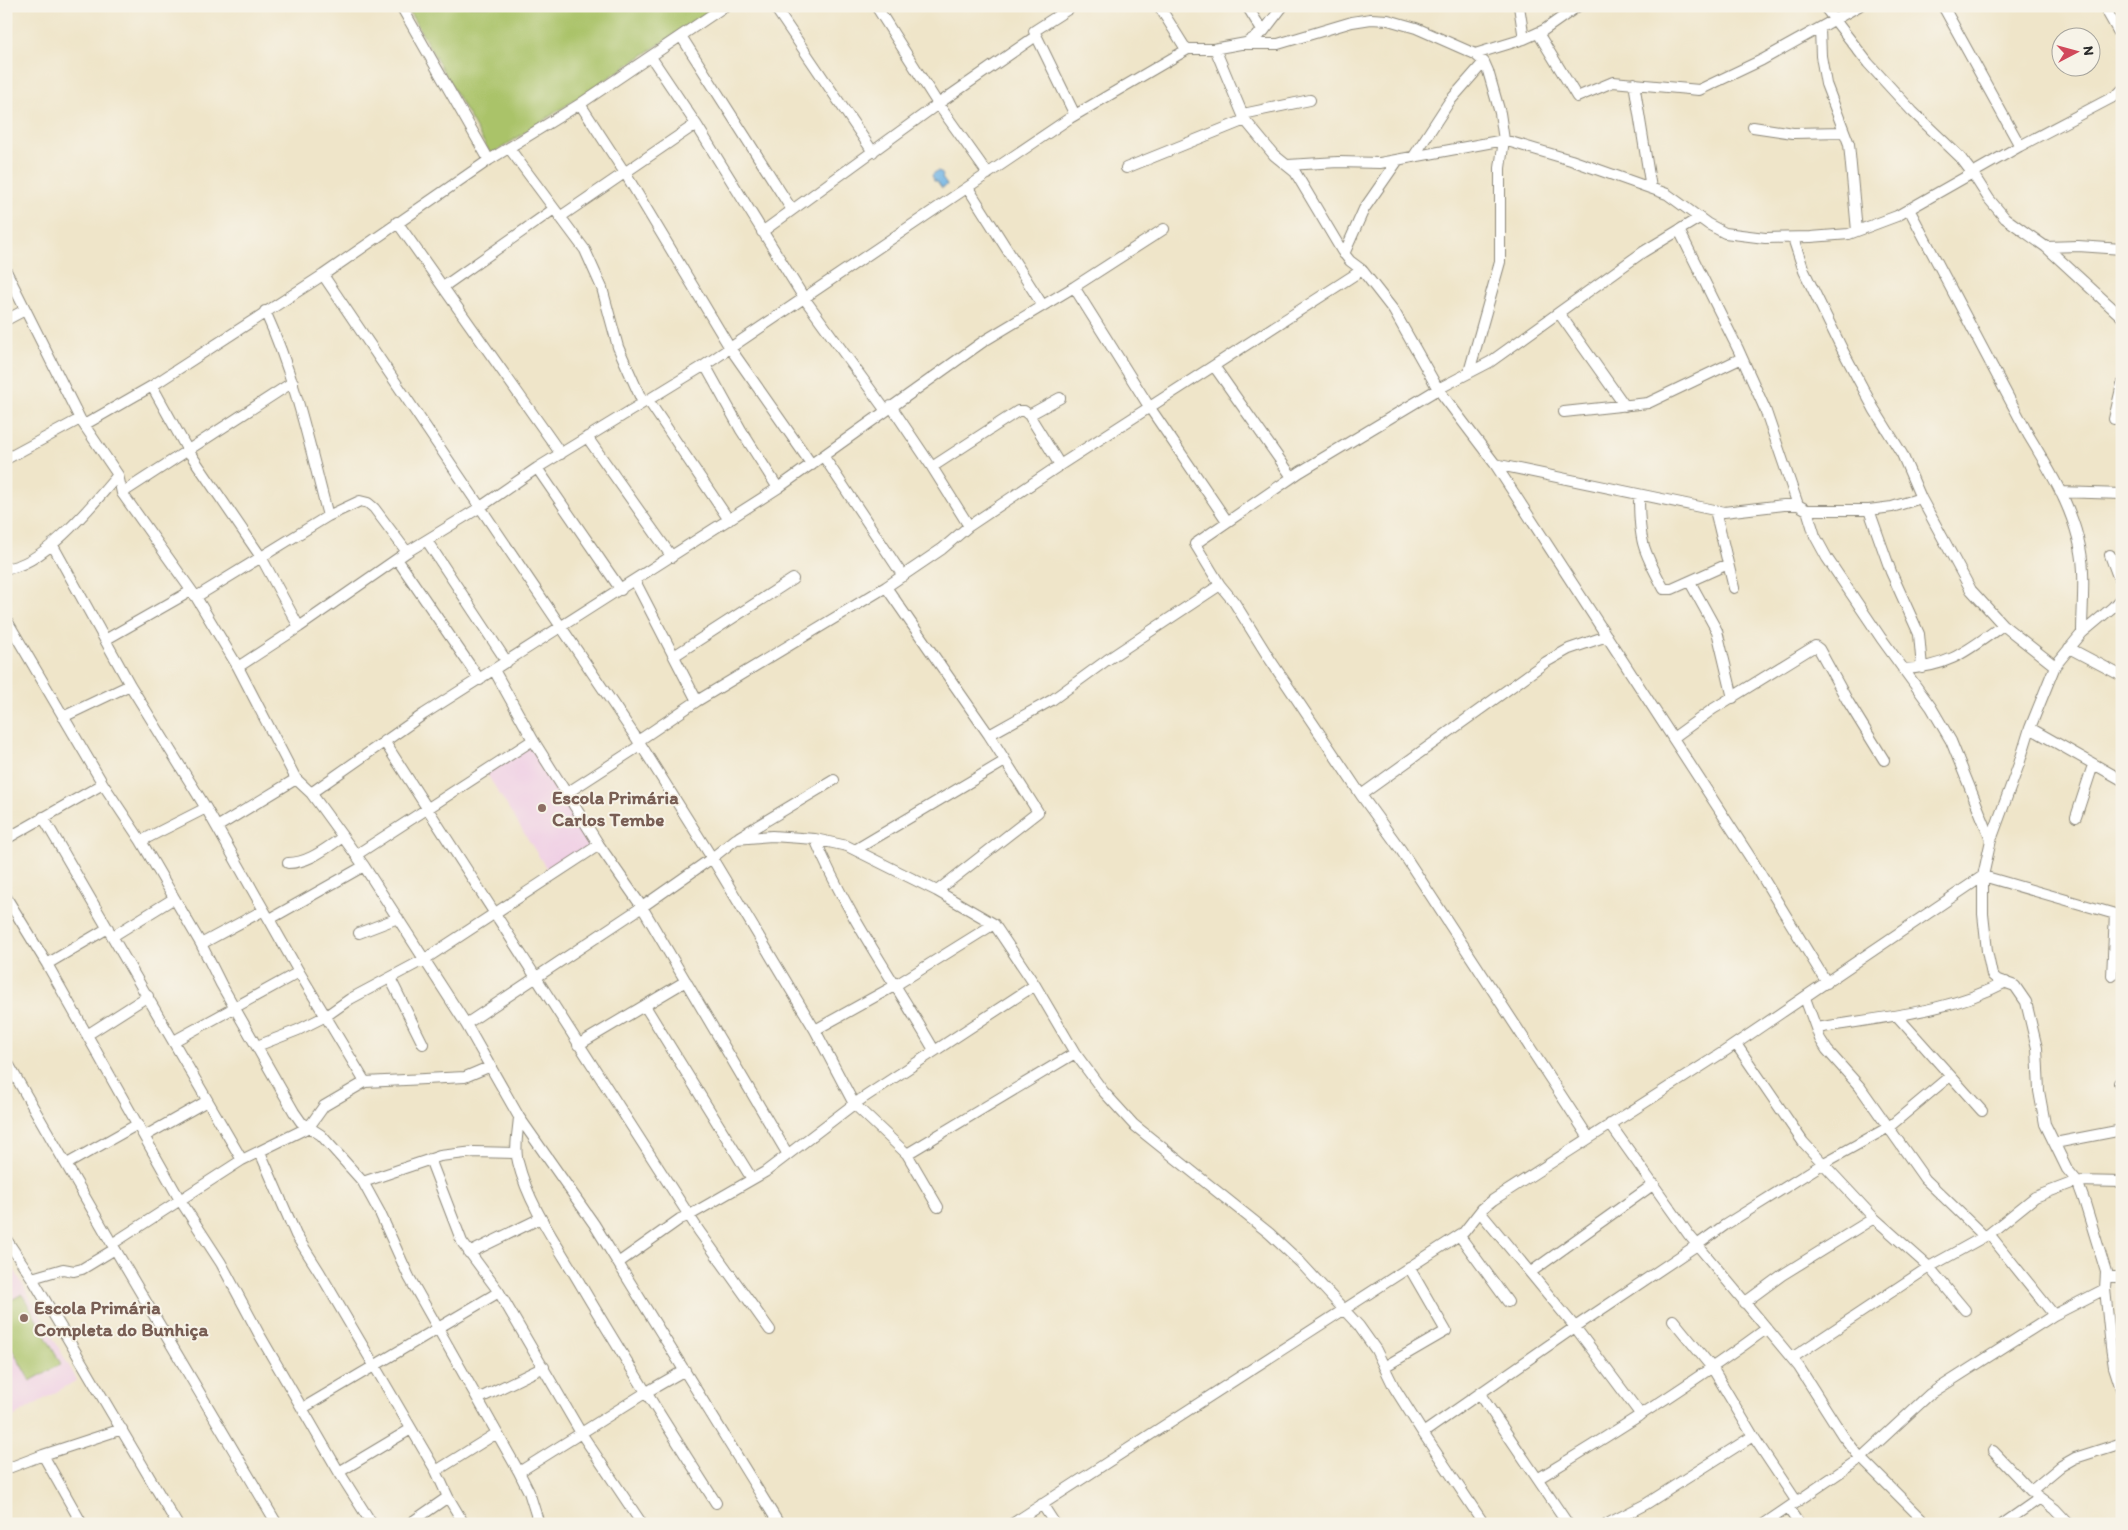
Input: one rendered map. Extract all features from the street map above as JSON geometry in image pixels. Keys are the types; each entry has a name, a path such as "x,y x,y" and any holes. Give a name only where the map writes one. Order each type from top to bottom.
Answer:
{"street":[{"path":"401,6 489,160"},
{"path":"6,459 152,386 323,275 489,160 651,58 725,6"},
{"path":"774,6 873,152"},
{"path":"876,6 938,104 988,174"},
{"path":"1073,6 1060,9 1034,31 1075,115"},
{"path":"1159,6 1184,46 1188,49"},
{"path":"1247,6 1263,32"},
{"path":"1243,44 1263,32 1283,6"},
{"path":"1518,6 1524,39"},
{"path":"1475,54 1538,33 1578,6"},
{"path":"1824,6 1868,63 1912,111 1949,146 1973,174 1989,199 2005,218 2046,247 2122,317"},
{"path":"1538,33 1575,96 1580,97 1613,82 1698,90 1762,60 1859,6"},
{"path":"1944,6 2020,146"},
{"path":"2104,6 2122,38"},
{"path":"238,667 300,628 406,552 480,508 537,468 646,402 730,348 1075,115 1188,49 1214,49 1243,44 1278,44 1352,22 1371,19 1388,20 1416,28 1475,54 1484,62 1500,113 1504,140 1500,168 1500,262 1469,372"},
{"path":"1820,29 1821,56 1826,84 1850,149 1857,232"},
{"path":"681,36 792,210"},
{"path":"762,232 938,104 1036,36"},
{"path":"1214,49 1244,117 1274,155 1295,172 1344,254 1362,270 1394,311 1438,389 1495,464 1752,860 1827,983"},
{"path":"651,58 696,124 804,298 932,467 969,526"},
{"path":"1414,156 1448,102 1484,62"},
{"path":"1634,84 1651,188"},
{"path":"1288,165 1338,162 1380,163 1504,140 1571,160 1667,194 1699,218 1725,233 1765,238 1793,238 1857,232 1897,216 2020,146 2117,95 2122,90"},
{"path":"1126,168 1244,117 1310,100"},
{"path":"580,104 625,173 730,348 812,465"},
{"path":"443,286 557,213 625,173 696,124"},
{"path":"1753,127 1793,133 1844,132"},
{"path":"509,148 585,250 602,288 618,347 646,402 729,520"},
{"path":"1344,254 1364,209 1398,160"},
{"path":"968,188 1042,306"},
{"path":"1909,209 2060,492 2073,522 2080,548 2083,571 2082,633"},
{"path":"1589,1138 1406,858 1361,795 1269,658 1234,602 1220,585 1195,544 1292,477 1438,389 1490,362 1643,252 1699,218"},
{"path":"397,222 561,454"},
{"path":"311,793 384,741 778,488 984,341 1074,287 1164,229"},
{"path":"1679,230 1765,409 1798,505"},
{"path":"1793,238 1804,271 1818,300 1874,409 1902,454 1921,498 1971,590 2002,625 2055,666"},
{"path":"2046,247 2078,246 2122,250"},
{"path":"567,793 697,701 903,576 942,549 969,526 1060,465 1362,270"},
{"path":"6,272 82,422 118,475 122,492 193,594 238,667 296,779 311,793 364,866 398,918 466,1024 519,1117 594,1224 779,1524"},
{"path":"323,275 640,743 712,858 815,1030 854,1104 907,1154 938,1208"},
{"path":"1074,287 1150,408 1227,521"},
{"path":"6,320 25,310"},
{"path":"265,311 293,382 328,516"},
{"path":"1559,312 1625,406"},
{"path":"1564,412 1648,403 1742,358"},
{"path":"704,365 740,430 778,488"},
{"path":"1214,366 1292,477"},
{"path":"122,492 293,382"},
{"path":"2114,419 2122,384"},
{"path":"152,386 187,449 261,557 300,628"},
{"path":"1029,415 1060,398"},
{"path":"932,467 1018,411 1024,411 1029,415 1060,465"},
{"path":"587,437 672,557"},
{"path":"824,457 903,576"},
{"path":"1495,464 1639,495 1731,512 1768,506 1798,505 1807,510 1869,510 1892,507 1921,498"},
{"path":"537,468 621,590"},
{"path":"6,568 23,564 52,544 81,517 118,475"},
{"path":"2060,492 2122,494"},
{"path":"1639,495 1641,539 1646,554 1664,589 1672,589 1690,582 1728,564"},
{"path":"105,640 261,557 328,516 360,501 368,503 374,508 406,552"},
{"path":"1715,510 1734,588"},
{"path":"1807,510 1815,536 1827,558 1931,707 1950,741 1991,840"},
{"path":"1869,510 1891,572 1919,634 1922,668"},
{"path":"427,541 506,662"},
{"path":"52,544 130,685 206,808 299,972 365,1082"},
{"path":"2110,555 2122,580"},
{"path":"397,559 480,680"},
{"path":"674,656 793,579"},
{"path":"635,581 697,701"},
{"path":"1690,582 1717,631 1733,698"},
{"path":"989,735 1052,700 1107,660 1220,585"},
{"path":"886,587 989,735 1038,812 937,891"},
{"path":"2122,597 2082,633 2055,666 2030,728 1991,840 1983,876 1983,914 1992,975 1998,980 2015,986 2026,1002 2037,1048 2041,1107 2045,1124 2077,1182 2107,1277 2105,1289 2114,1367 2122,1392"},
{"path":"6,619 11,636 103,784 141,841 173,899 201,944 294,1112 309,1127 321,1135 363,1182 380,1213 409,1277 519,1472 529,1492 538,1523"},
{"path":"1903,669 1922,668 1958,657 2002,625"},
{"path":"1361,795 1546,662 1569,649 1607,636"},
{"path":"1673,738 1815,646 1819,649 1847,700 1884,760"},
{"path":"2069,648 2122,676"},
{"path":"494,670 533,740 599,845 642,907 787,1153"},
{"path":"63,717 130,685"},
{"path":"2030,728 2122,780"},
{"path":"356,855 533,740"},
{"path":"384,741 699,1231 770,1330"},
{"path":"855,850 1005,761"},
{"path":"2076,817 2093,765"},
{"path":"217,827 296,779"},
{"path":"466,1024 642,907 712,858 736,838 834,780"},
{"path":"6,839 103,784"},
{"path":"141,841 206,808"},
{"path":"43,817 242,1160"},
{"path":"736,838 772,836 816,839 847,846 937,891 994,924 1035,985 1075,1053 1103,1091 1134,1125 1269,1232 1345,1309 1368,1338 1394,1387 1484,1524"},
{"path":"288,863 298,863 309,859 343,837"},
{"path":"816,839 826,866 863,934 896,985 934,1050"},
{"path":"256,1046 298,1030 326,1016 350,999 424,959 599,845"},
{"path":"270,919 364,866"},
{"path":"1012,1524 1459,1235 1494,1200 1736,1044 1983,876"},
{"path":"1983,876 2118,915 2112,976"},
{"path":"6,897 87,1035 180,1200 221,1263 340,1472 372,1524"},
{"path":"46,964 173,899"},
{"path":"201,944 264,910"},
{"path":"359,933 398,918"},
{"path":"815,1030 896,985 994,924"},
{"path":"174,1041 299,972"},
{"path":"390,978 423,1044"},
{"path":"578,1045 686,981"},
{"path":"1817,1028 1920,1012 1987,992 2006,982"},
{"path":"618,1263 680,1219 765,1172 787,1153 854,1104 1035,985"},
{"path":"87,1035 148,996"},
{"path":"1805,998 1827,1050 1860,1087 1925,1179 1986,1235 2054,1315"},
{"path":"645,1006 752,1179"},
{"path":"1897,1016 1982,1110"},
{"path":"1736,1044 1803,1142 1874,1218 1929,1267 1965,1310"},
{"path":"907,1154 1075,1053"},
{"path":"6,1060 278,1524"},
{"path":"32,1278 63,1268 74,1271 82,1269 180,1200 242,1160 309,1127 324,1106 365,1082 465,1077 491,1066"},
{"path":"1423,1433 1575,1327 1697,1246 1725,1224 1824,1163 1889,1127 1950,1076"},
{"path":"145,1136 207,1101"},
{"path":"519,1117 516,1153 525,1183 541,1218 645,1393 716,1503"},
{"path":"66,1164 138,1124"},
{"path":"1610,1124 1697,1246 1792,1358 1843,1436 1861,1458 1927,1524"},
{"path":"2055,1143 2122,1130"},
{"path":"260,1152 296,1235 320,1272 436,1471 448,1497 464,1524"},
{"path":"363,1182 430,1159 474,1152 516,1153"},
{"path":"430,1159 462,1242 499,1292 581,1432 642,1524"},
{"path":"1792,1358 1929,1267 1986,1235 2035,1197 2077,1182 2122,1182"},
{"path":"1531,1272 1654,1184"},
{"path":"1480,1212 1575,1327 1641,1416"},
{"path":"470,1253 541,1218"},
{"path":"1744,1303 1789,1270 1874,1218"},
{"path":"1459,1235 1508,1302"},
{"path":"7,1240 32,1278 177,1524"},
{"path":"1384,1367 1446,1331 1409,1267"},
{"path":"2107,1277 2122,1277"},
{"path":"1764,1524 1861,1458 1930,1394 2054,1315 2105,1289"},
{"path":"303,1408 499,1292"},
{"path":"1673,1320 1712,1369 1793,1505 1799,1524"},
{"path":"1539,1478 1641,1416 1712,1369 1766,1329"},
{"path":"478,1399 544,1367"},
{"path":"519,1472 581,1432 685,1370"},
{"path":"1480,1394 1539,1478 1568,1524"},
{"path":"6,1469 44,1454 122,1429"},
{"path":"340,1472 410,1429"},
{"path":"436,1471 497,1433"},
{"path":"1607,1524 1646,1504 1753,1436"},
{"path":"2031,1491 2060,1466 2075,1458 2122,1443"},
{"path":"1993,1451 2031,1491 2055,1509 2069,1524"},
{"path":"44,1454 82,1524"},
{"path":"409,1524 448,1497"},
{"path":"2003,1524 2040,1498"},
{"path":"1042,1504 1055,1524"}],"shaded area":[{"name":"Escola Primária Carlos Tembe","path":"533,740 599,845 550,874 485,771"},
{"name":"Escola Primária Completa do Bunhiça","path":"6,1255 77,1380 6,1421"}],"green space":[{"path":"406,6 718,6 491,155"},
{"path":"22,1294 61,1364 30,1381 6,1338 6,1303"}],"water":[{"path":"937,171 941,172 942,178 947,185 942,188 937,181 934,181 932,175"}],"place":[{"name":"Escola Primária Carlos Tembe","path":"542,808"},
{"name":"Escola Primária Completa do Bunhiça","path":"24,1318"}]}
